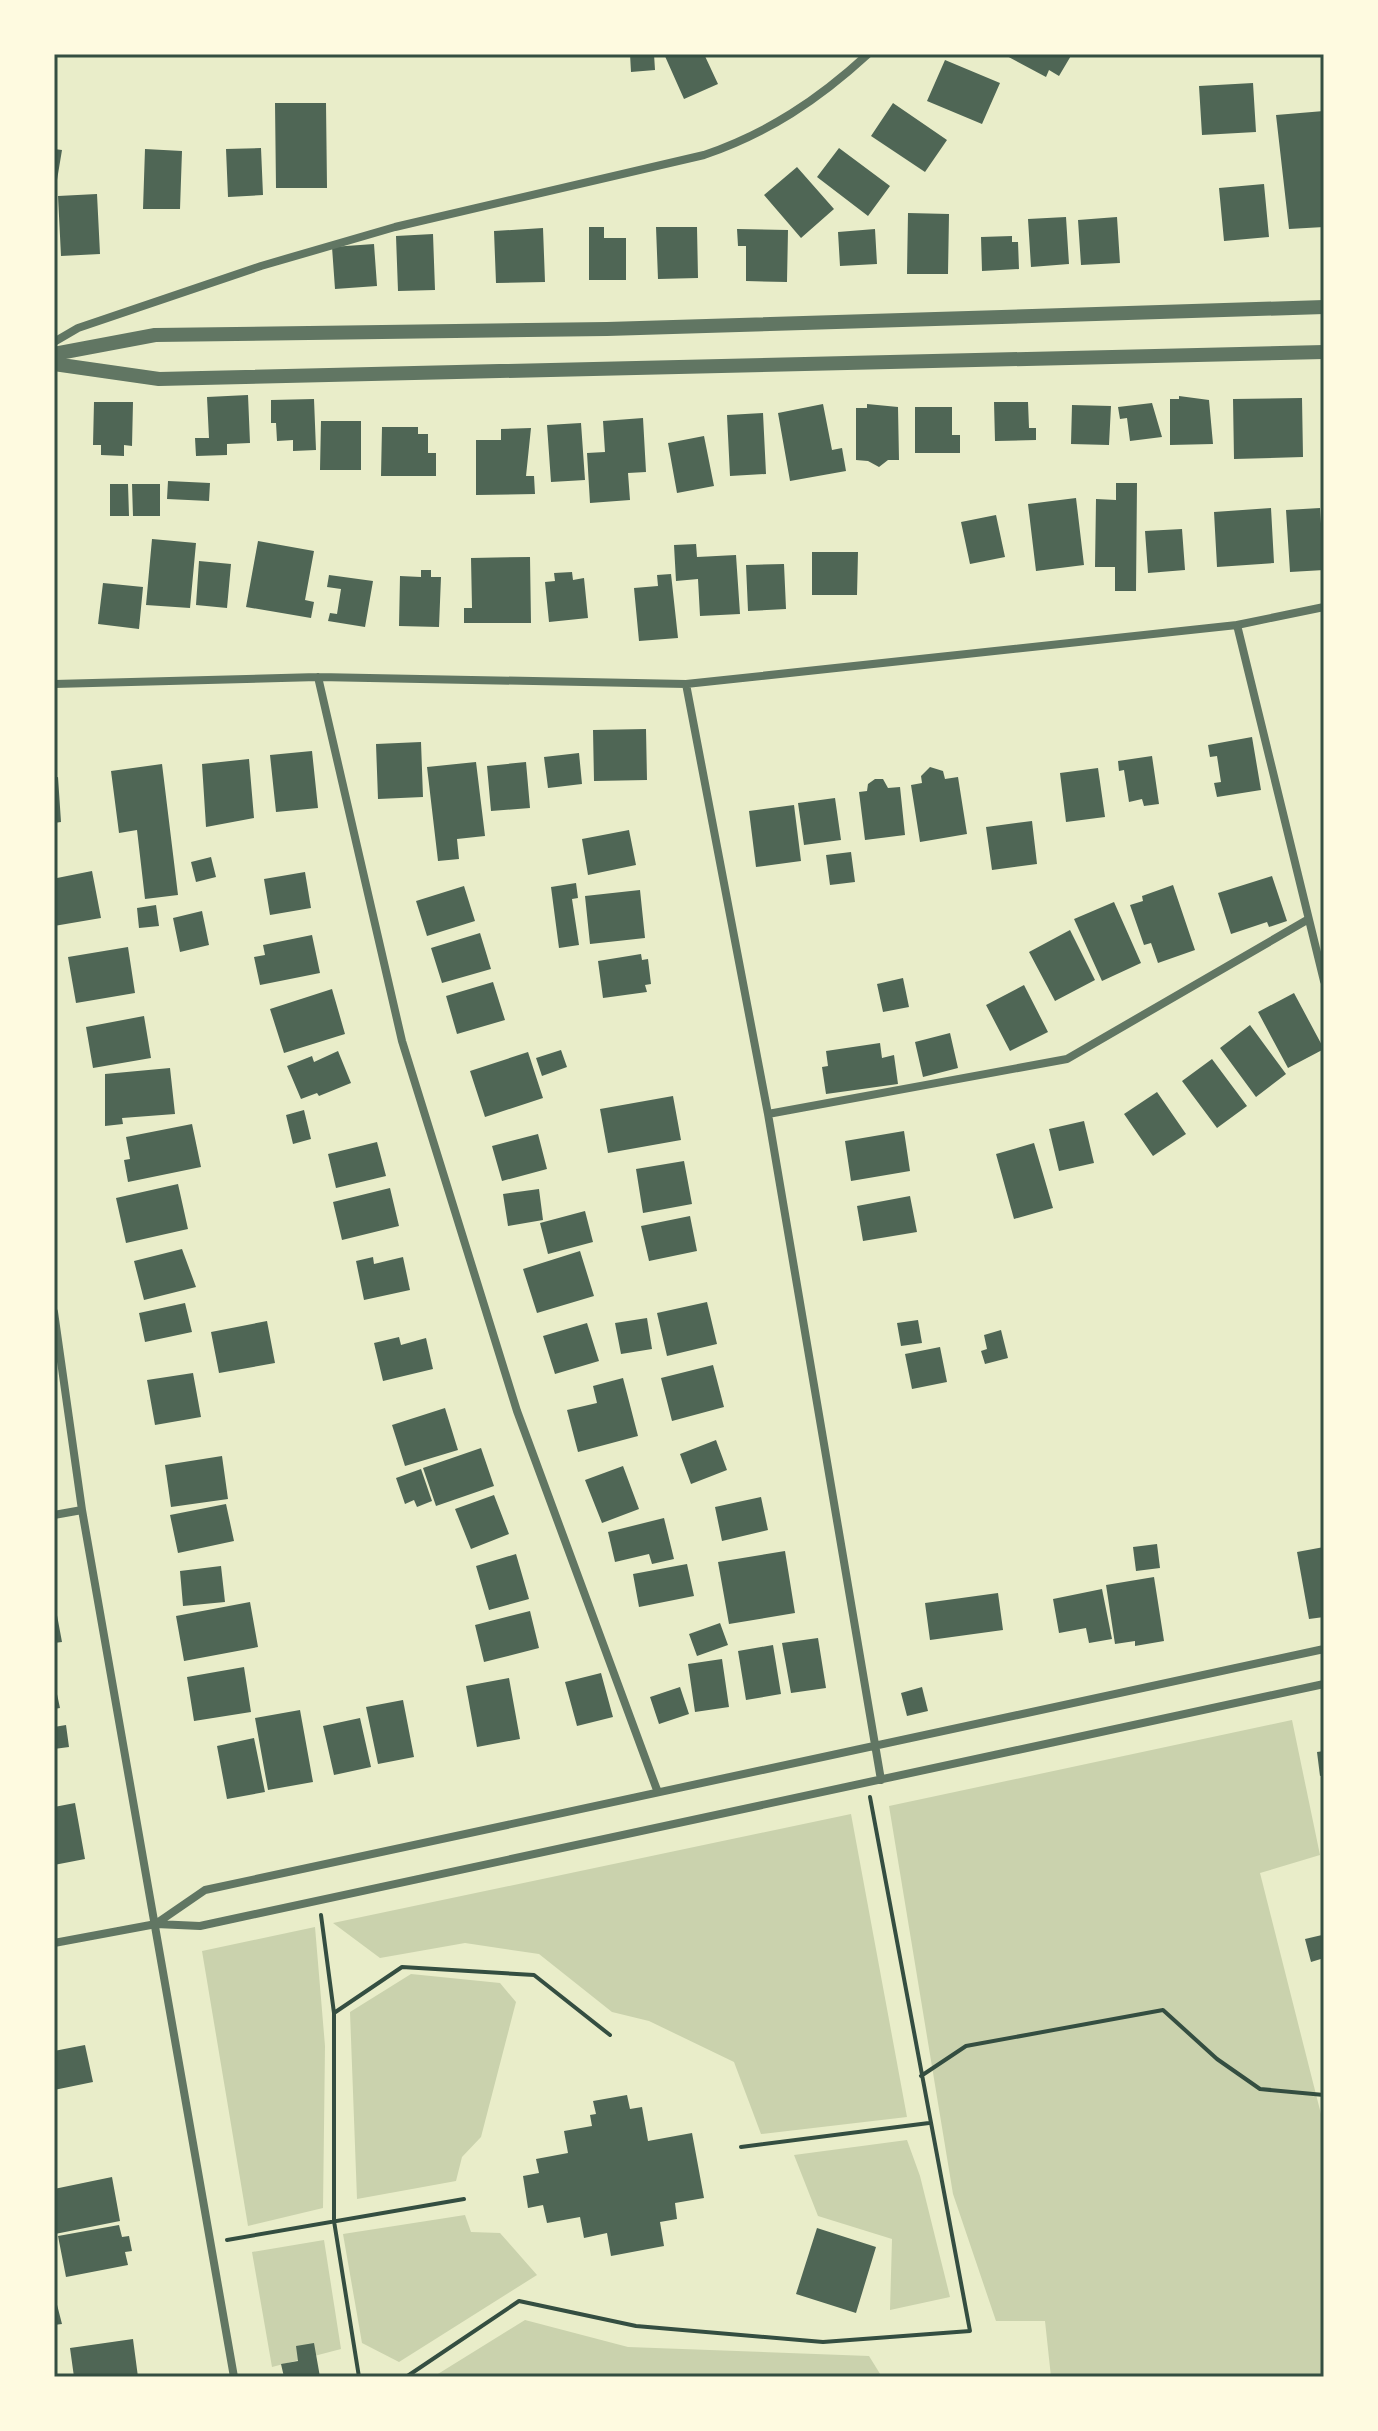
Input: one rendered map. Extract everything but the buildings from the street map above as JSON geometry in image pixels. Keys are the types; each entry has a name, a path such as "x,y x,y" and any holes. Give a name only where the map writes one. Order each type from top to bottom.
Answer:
{"street":[{"path":"54,342 78,328 291,257 395,227 704,155 751,139 802,110 868,54"},
{"path":"54,354 155,335 607,329 1324,307"},
{"path":"54,364 159,379 1324,352"},
{"path":"54,684 318,677 686,684 1237,625 1324,607"},
{"path":"1237,625 1324,981"},
{"path":"318,677 402,1041 517,1411 657,1790"},
{"path":"686,684 768,1114 881,1780"},
{"path":"768,1114 1067,1059 1307,920"},
{"path":"54,1312 82,1510 213,2243 234,2377"},
{"path":"54,1515 82,1510"},
{"path":"156,1924 205,1890 657,1790 1324,1649"},
{"path":"54,1943 156,1924 200,1926 1324,1684"}],"path":[{"path":"406,2377 519,2301 636,2326 823,2342 970,2331 929,2123 875,1809 865,1784"},
{"path":"318,1901 334,2013 334,2221 359,2377"},
{"path":"334,2013 402,1967 534,1975 610,2035"},
{"path":"921,2076 966,2046 1163,2010 1217,2059 1260,2089 1324,2095"},
{"path":"741,2147 929,2123"},
{"path":"213,2243 464,2199"}],"green space":[{"path":"1292,1720 1320,1855 1260,1873 1324,2126 1324,2377 1051,2377 1045,2321 996,2321 953,2194 889,1806"},
{"path":"851,1814 907,2117 761,2134 734,2062 649,2021 612,2012 539,1954 465,1943 380,1958 333,1923"},
{"path":"315,1927 325,2046 323,2208 248,2226 202,1951"},
{"path":"411,1974 500,1983 516,2002 481,2137 462,2157 456,2181 357,2199 350,2012"},
{"path":"907,2140 920,2176 950,2297 890,2310 892,2239 818,2216 794,2155"},
{"path":"465,2215 471,2232 500,2233 537,2275 399,2362 362,2343 343,2234"},
{"path":"324,2240 341,2349 272,2367 252,2252"},
{"path":"525,2320 628,2347 869,2356 882,2377 433,2377"}]}
